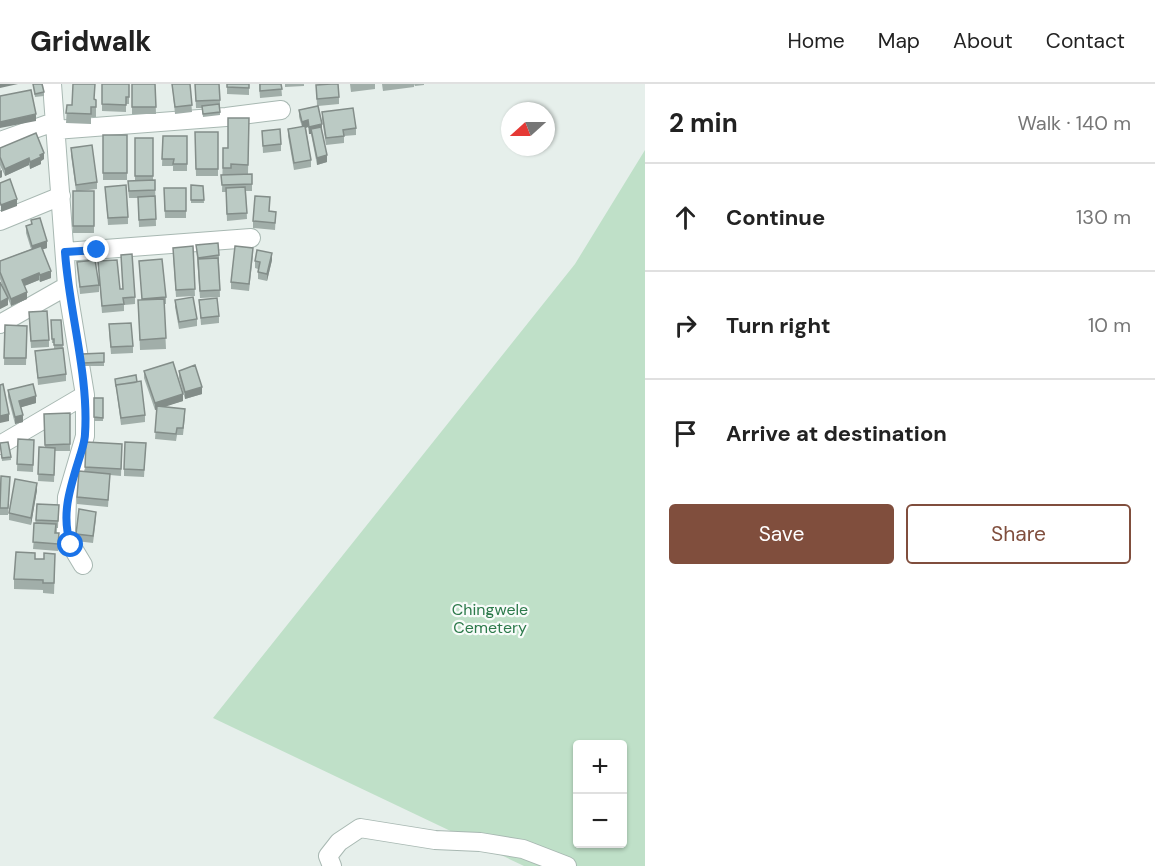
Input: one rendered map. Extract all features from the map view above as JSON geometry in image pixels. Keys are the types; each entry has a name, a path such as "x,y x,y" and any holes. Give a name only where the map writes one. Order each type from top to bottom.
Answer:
{"street":[{"path":"52,84 67,286 85,395 85,436 67,497 66,532 83,565"},
{"path":"0,141 55,126 226,117 281,110"},
{"path":"0,220 61,196"},
{"path":"65,252 251,238"},
{"path":"0,324 67,286"},
{"path":"0,445 85,395"},
{"path":"332,866 328,856 339,842 360,828 435,840 480,842 523,849 567,866"}],"green space":[{"name":"Chingwele Cemetery","path":"645,150 645,866 524,866 213,718 575,264"}],"building":[{"path":"33,84 42,84 44,92 35,94"},
{"path":"73,84 95,84 96,107 91,107 91,114 66,113 67,105 72,105"},
{"path":"102,84 129,84 129,97 126,97 126,105 102,104"},
{"path":"132,84 155,84 156,107 132,107"},
{"path":"172,84 190,84 192,105 175,107"},
{"path":"195,84 219,84 220,100 196,101"},
{"path":"227,84 249,84 249,88 227,87"},
{"path":"260,84 281,84 282,89 260,91"},
{"path":"338,84 339,97 317,99 316,85"},
{"path":"31,90 36,114 0,122 0,96"},
{"path":"219,104 220,112 203,114 202,106"},
{"path":"318,106 322,124 309,127 308,120 302,122 299,110"},
{"path":"353,108 356,128 343,130 344,136 326,138 322,112"},
{"path":"228,118 249,118 248,165 231,164 231,168 223,168 223,148 228,148"},
{"path":"305,126 311,160 294,163 288,129"},
{"path":"321,127 327,155 317,158 311,129"},
{"path":"280,129 281,144 263,146 262,131"},
{"path":"195,132 218,132 218,169 196,169"},
{"path":"36,133 44,153 40,155 41,157 30,162 29,158 5,169 0,157 0,148"},
{"path":"103,135 127,135 127,173 103,173"},
{"path":"163,136 187,136 187,164 173,164 174,159 162,159"},
{"path":"135,138 153,138 153,176 135,176"},
{"path":"92,145 97,182 76,185 71,148"},
{"path":"252,174 252,184 222,185 221,175"},
{"path":"10,179 17,199 1,205 0,183"},
{"path":"155,180 155,190 129,191 128,181"},
{"path":"126,185 128,217 108,218 105,187"},
{"path":"191,185 203,186 204,200 191,200"},
{"path":"245,187 247,213 227,214 226,188"},
{"path":"164,188 186,188 186,211 165,211"},
{"path":"73,191 94,191 94,226 73,226"},
{"path":"155,196 156,219 139,220 138,197"},
{"path":"255,196 270,197 269,211 276,212 275,223 253,221"},
{"path":"40,218 47,241 32,246 26,226 32,224 31,220"},
{"path":"218,243 219,255 198,258 196,245"},
{"path":"41,246 51,271 22,280 27,292 11,299 0,272 0,261"},
{"path":"193,246 195,289 176,290 173,248"},
{"path":"235,246 253,248 249,284 231,282"},
{"path":"257,250 272,253 267,274 258,272 260,262 255,261"},
{"path":"132,254 135,297 123,298 124,304 102,306 98,261 117,260 120,289 123,289 121,255"},
{"path":"218,258 220,290 200,291 198,259"},
{"path":"162,259 166,297 142,299 139,261"},
{"path":"95,260 99,285 80,287 77,262"},
{"path":"0,282 8,298 0,302"},
{"path":"193,297 197,319 179,322 175,300"},
{"path":"217,298 219,316 201,318 199,300"},
{"path":"164,299 166,338 140,340 138,300"},
{"path":"47,311 49,340 31,341 29,312"},
{"path":"51,320 61,320 63,345 54,345"},
{"path":"131,323 133,346 111,347 109,324"},
{"path":"5,325 27,326 26,358 4,358"},
{"path":"63,348 66,374 38,378 35,351"},
{"path":"104,353 104,362 83,363 82,354"},
{"path":"173,362 183,394 155,403 144,371"},
{"path":"195,365 202,387 185,392 179,371"},
{"path":"136,375 137,382 116,385 116,387 115,379"},
{"path":"141,381 145,415 121,418 116,385"},
{"path":"3,384 9,414 0,416 0,385"},
{"path":"33,384 36,396 19,401 23,415 15,417 8,390"},
{"path":"94,398 103,398 103,418 94,417"},
{"path":"157,406 185,409 183,428 177,428 176,434 155,432"},
{"path":"70,413 70,444 45,445 44,414"},
{"path":"18,439 34,440 33,465 17,464"},
{"path":"8,442 11,457 2,458 0,443"},
{"path":"86,442 122,444 121,469 85,467"},
{"path":"125,442 146,443 144,470 124,469"},
{"path":"39,447 55,448 54,475 38,474"},
{"path":"79,471 110,474 108,500 77,497"},
{"path":"1,476 10,477 8,508 0,508"},
{"path":"15,479 37,483 31,518 9,513"},
{"path":"37,504 59,505 58,521 36,520"},
{"path":"79,509 96,512 93,536 76,534"},
{"path":"34,523 56,524 55,533 59,533 58,544 33,542"},
{"path":"16,552 35,553 35,559 44,559 44,553 55,554 54,583 43,583 43,580 14,579"}],"route":[{"path":"71,545 66,532 67,497 85,436 85,395 67,286 65,252 97,250"}]}
